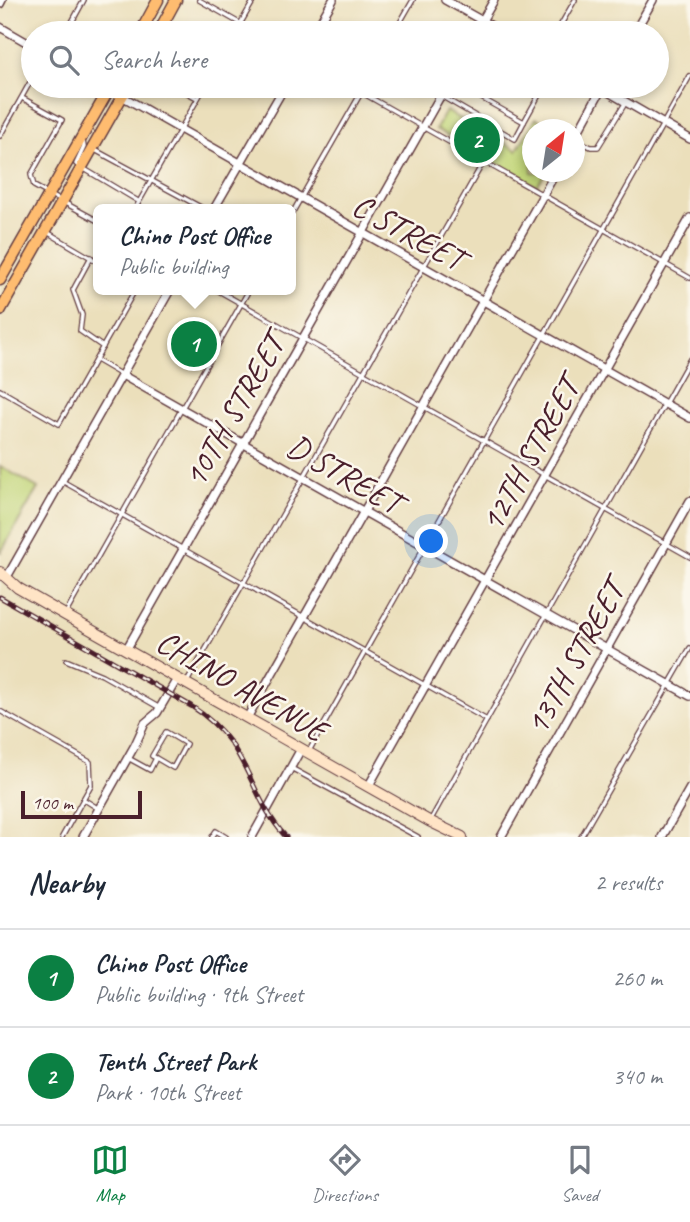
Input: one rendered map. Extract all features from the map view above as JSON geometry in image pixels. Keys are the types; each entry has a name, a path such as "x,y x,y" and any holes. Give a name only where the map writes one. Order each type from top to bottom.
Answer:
{"main road":[{"path":"147,21 158,0"},
{"path":"165,21 176,0"},
{"path":"0,280 102,98"},
{"path":"0,311 121,98"},
{"name":"CHINO AVENUE","path":"3,575 18,588 126,650 462,837"}],"street":[{"path":"321,21 333,0"},
{"path":"445,0 482,21 494,0"},
{"path":"641,21 653,0"},
{"path":"0,27 21,39"},
{"name":"C STREET","path":"135,98 180,129 240,164 690,418"},
{"path":"217,204 278,98"},
{"name":"10TH STREET","path":"126,650 439,98"},
{"path":"585,119 596,98"},
{"path":"619,98 690,139"},
{"path":"247,718 550,182"},
{"name":"12TH STREET","path":"368,787 690,218"},
{"path":"3,575 62,481 167,295"},
{"name":"D STREET","path":"122,375 690,696"},
{"name":"13TH STREET","path":"501,837 690,501"},
{"path":"83,837 145,723 181,681"},
{"path":"252,837 291,768 304,751"},
{"path":"662,837 690,788"}],"lane":[{"path":"73,21 84,0"},
{"path":"199,0 235,21"},
{"path":"242,21 254,0"},
{"path":"401,21 413,0"},
{"path":"563,21 575,0"},
{"path":"304,751 365,652 690,76"},
{"path":"0,136 21,98"},
{"path":"24,98 62,120 31,175 34,186 93,218"},
{"path":"138,204 197,98"},
{"path":"296,206 358,98"},
{"path":"372,98 690,278"},
{"path":"443,98 515,139 522,126"},
{"path":"481,98 522,121"},
{"path":"526,119 537,98"},
{"path":"585,143 598,147 626,102"},
{"path":"82,136 84,147 76,162 81,168 139,201"},
{"path":"92,148 195,204"},
{"path":"181,681 244,583 484,161"},
{"path":"45,231 91,257 73,290 82,315 80,331 103,347"},
{"path":"0,390 59,424 132,295"},
{"path":"226,295 690,557"},
{"path":"65,615 246,295"},
{"path":"429,821 690,359"},
{"path":"95,360 122,375"},
{"path":"62,481 487,720"},
{"path":"581,837 690,648"},
{"path":"66,660 102,675 160,708"},
{"path":"0,711 90,762 91,785 62,837"},
{"path":"166,732 186,744 173,768 156,758 152,756 166,732"},
{"path":"128,758 150,771 156,758"},
{"path":"291,768 418,837"},
{"path":"83,799 99,809"},
{"path":"212,837 216,831 226,837"}],"green space":[{"path":"446,111 517,150 522,142 522,178 436,129"},
{"path":"0,466 38,488 1,552 0,552"}],"railway":[{"path":"0,597 191,706 211,721 237,752 262,802 286,837"}],"place":[{"name":"Tenth Street Park","path":"477,140"},
{"name":"Chino Post Office","path":"194,344"}]}
